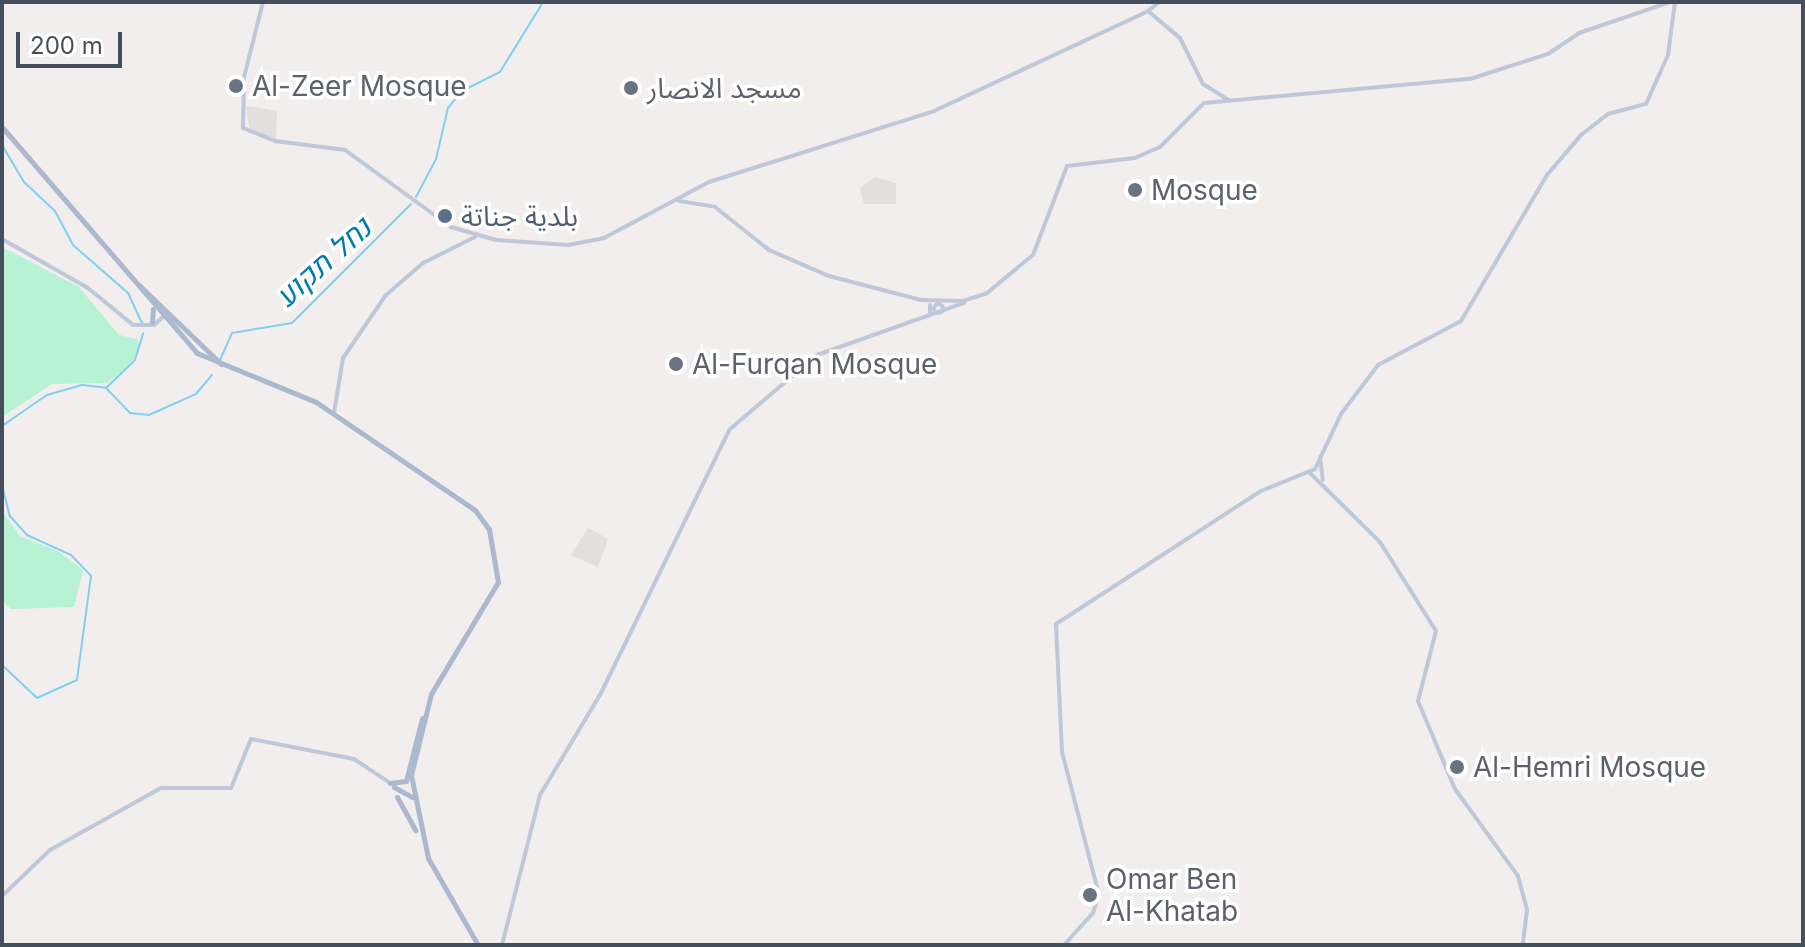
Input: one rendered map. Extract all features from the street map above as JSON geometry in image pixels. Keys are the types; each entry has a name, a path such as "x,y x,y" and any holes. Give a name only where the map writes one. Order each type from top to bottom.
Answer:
{"main road":[{"path":"2,127 163,316"},
{"path":"117,261 151,304 199,349 240,374 334,413 475,510 496,550 492,598 439,677 423,717 406,781 390,783"},
{"path":"151,304 152,322"},
{"path":"423,717 412,797 425,849"},
{"path":"390,783 479,943"},
{"path":"390,783 412,797"},
{"path":"397,797 412,797"}],"street":[{"path":"263,2 244,77 243,128 275,141 345,150 451,227 476,237"},
{"path":"334,413 343,358 360,329 396,283 463,239 586,242 639,224 678,200 741,170 934,111 1148,11 1159,2"},
{"path":"501,943 540,795 601,693 720,442 806,362 933,310 973,298 1033,255 1067,166 1135,158 1174,135 1199,106 1229,100 1470,79 1548,54 1579,33 1672,2 1668,55 1646,104 1608,114 1581,135 1547,175 1461,321 1378,365 1320,455 1317,471 1380,542 1436,631 1418,701 1455,789 1518,876 1527,910 1523,945"},
{"path":"1148,11 1180,38 1203,84 1229,100"},
{"path":"678,200 715,207 750,238 800,265 921,300 939,303 973,298"},
{"path":"459,232 463,239"},
{"path":"451,245 459,232"},
{"path":"463,239 467,234"},
{"path":"2,239 88,288 128,323 145,327 163,316"},
{"path":"921,300 933,310"},
{"path":"933,310 939,303"},
{"path":"145,327 163,316"},
{"path":"1064,945 1093,913 1099,895 1062,752 1056,624 1261,491 1317,471"},
{"path":"2,896 62,842 161,788 216,793 231,788 251,739 354,759 390,783"}],"shaded area":[{"path":"246,106 277,111 276,139 250,131"},
{"path":"875,177 896,183 896,204 864,204 860,188"},
{"path":"588,528 608,539 598,567 571,555"}],"green space":[{"path":"2,247 79,287 119,335 137,339 140,347 130,365 107,383 52,384 2,417"},
{"path":"2,511 20,536 58,551 83,570 74,607 11,609 2,601"}],"waterway":[{"path":"416,197 436,159 448,108 462,91 500,72 543,2"},
{"path":"2,145 24,182 55,211 73,245 128,293 143,325"},
{"name":"נחל תקוע","path":"220,360 232,333 292,323 411,204"},
{"path":"107,387 135,360 143,333"},
{"name":"נחל תקוע","path":"2,426 47,395 83,385 106,388 130,413 149,415 196,394 212,375"},
{"name":"נחל תקוע","path":"2,485 10,516 27,535 71,555 91,576 77,680 37,698 2,665"}],"place":[{"name":"Al-Zeer Mosque","path":"236,86"},
{"name":"مسجد الانصار","path":"631,88"},
{"name":"Mosque","path":"1135,190"},
{"name":"بلدية جناتة","path":"445,216"},
{"name":"Al-Furqan Mosque","path":"676,364"},
{"name":"Al-Hemri Mosque","path":"1457,767"},
{"name":"Omar Ben Al-Khatab","path":"1090,895"}]}
